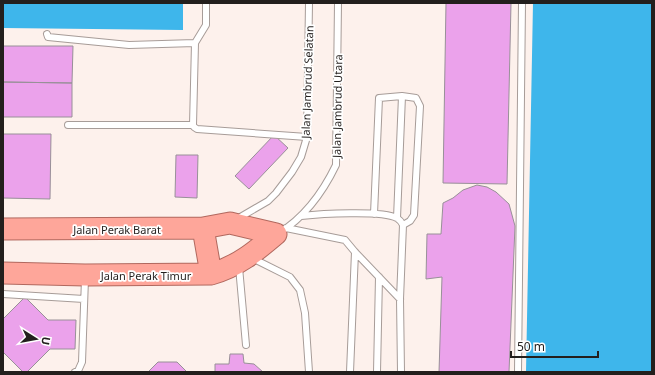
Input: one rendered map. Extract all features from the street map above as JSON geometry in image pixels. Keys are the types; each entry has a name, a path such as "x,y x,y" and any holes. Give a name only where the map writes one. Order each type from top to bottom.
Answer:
{"highway":[{"name":"Jalan Perak Barat","path":"3,229 203,228 230,223"},
{"path":"230,223 281,231"},
{"path":"203,228 211,274"},
{"name":"Jalan Perak Timur","path":"3,273 85,275 211,274 224,271 244,260 281,231"}],"lane":[{"path":"193,125 195,43 206,25 206,3"},
{"name":"Jalan Jambrud Selatan","path":"230,223 268,200 276,193 301,157 307,137 309,3"},
{"name":"Jalan Jambrud Utara","path":"281,231 301,216 313,204 336,165 338,3"},
{"path":"518,372 522,3"},
{"path":"47,34 48,37 129,45 195,43"},
{"path":"374,214 379,98 402,96 416,98 420,106 414,215 410,221 403,225"},
{"path":"396,218 402,96"},
{"path":"68,125 193,125 197,129 307,137"},
{"path":"301,216 326,213 374,214 396,218 403,225 400,299 401,372"},
{"path":"281,231 345,240 400,299"},
{"path":"350,372 355,252"},
{"path":"246,345 244,260 290,277 300,290 305,313 309,372"},
{"path":"75,372 78,371 82,362 85,275"},
{"path":"377,372 379,277"},
{"path":"3,294 84,299"}],"water":[{"path":"3,3 183,3 183,30 3,28"},
{"path":"533,3 652,3 652,372 526,372"}],"building":[{"path":"446,3 511,3 507,184 443,183"},
{"path":"3,46 73,46 72,83 3,82"},
{"path":"3,82 72,83 72,117 3,117"},
{"path":"3,134 51,134 50,199 3,198"},
{"path":"274,135 288,148 249,189 235,176"},
{"path":"176,155 198,155 197,198 175,197"},
{"path":"477,185 487,187 496,192 509,204 515,226 509,372 439,372 442,277 426,279 427,234 441,234 443,203 453,198 463,190"},
{"path":"25,297 48,320 76,320 75,349 50,349 27,372 23,372 3,352 3,319"},
{"path":"230,354 243,354 244,363 254,364 263,372 215,372 215,364 229,364"},
{"path":"158,362 177,362 187,372 148,372"}]}
